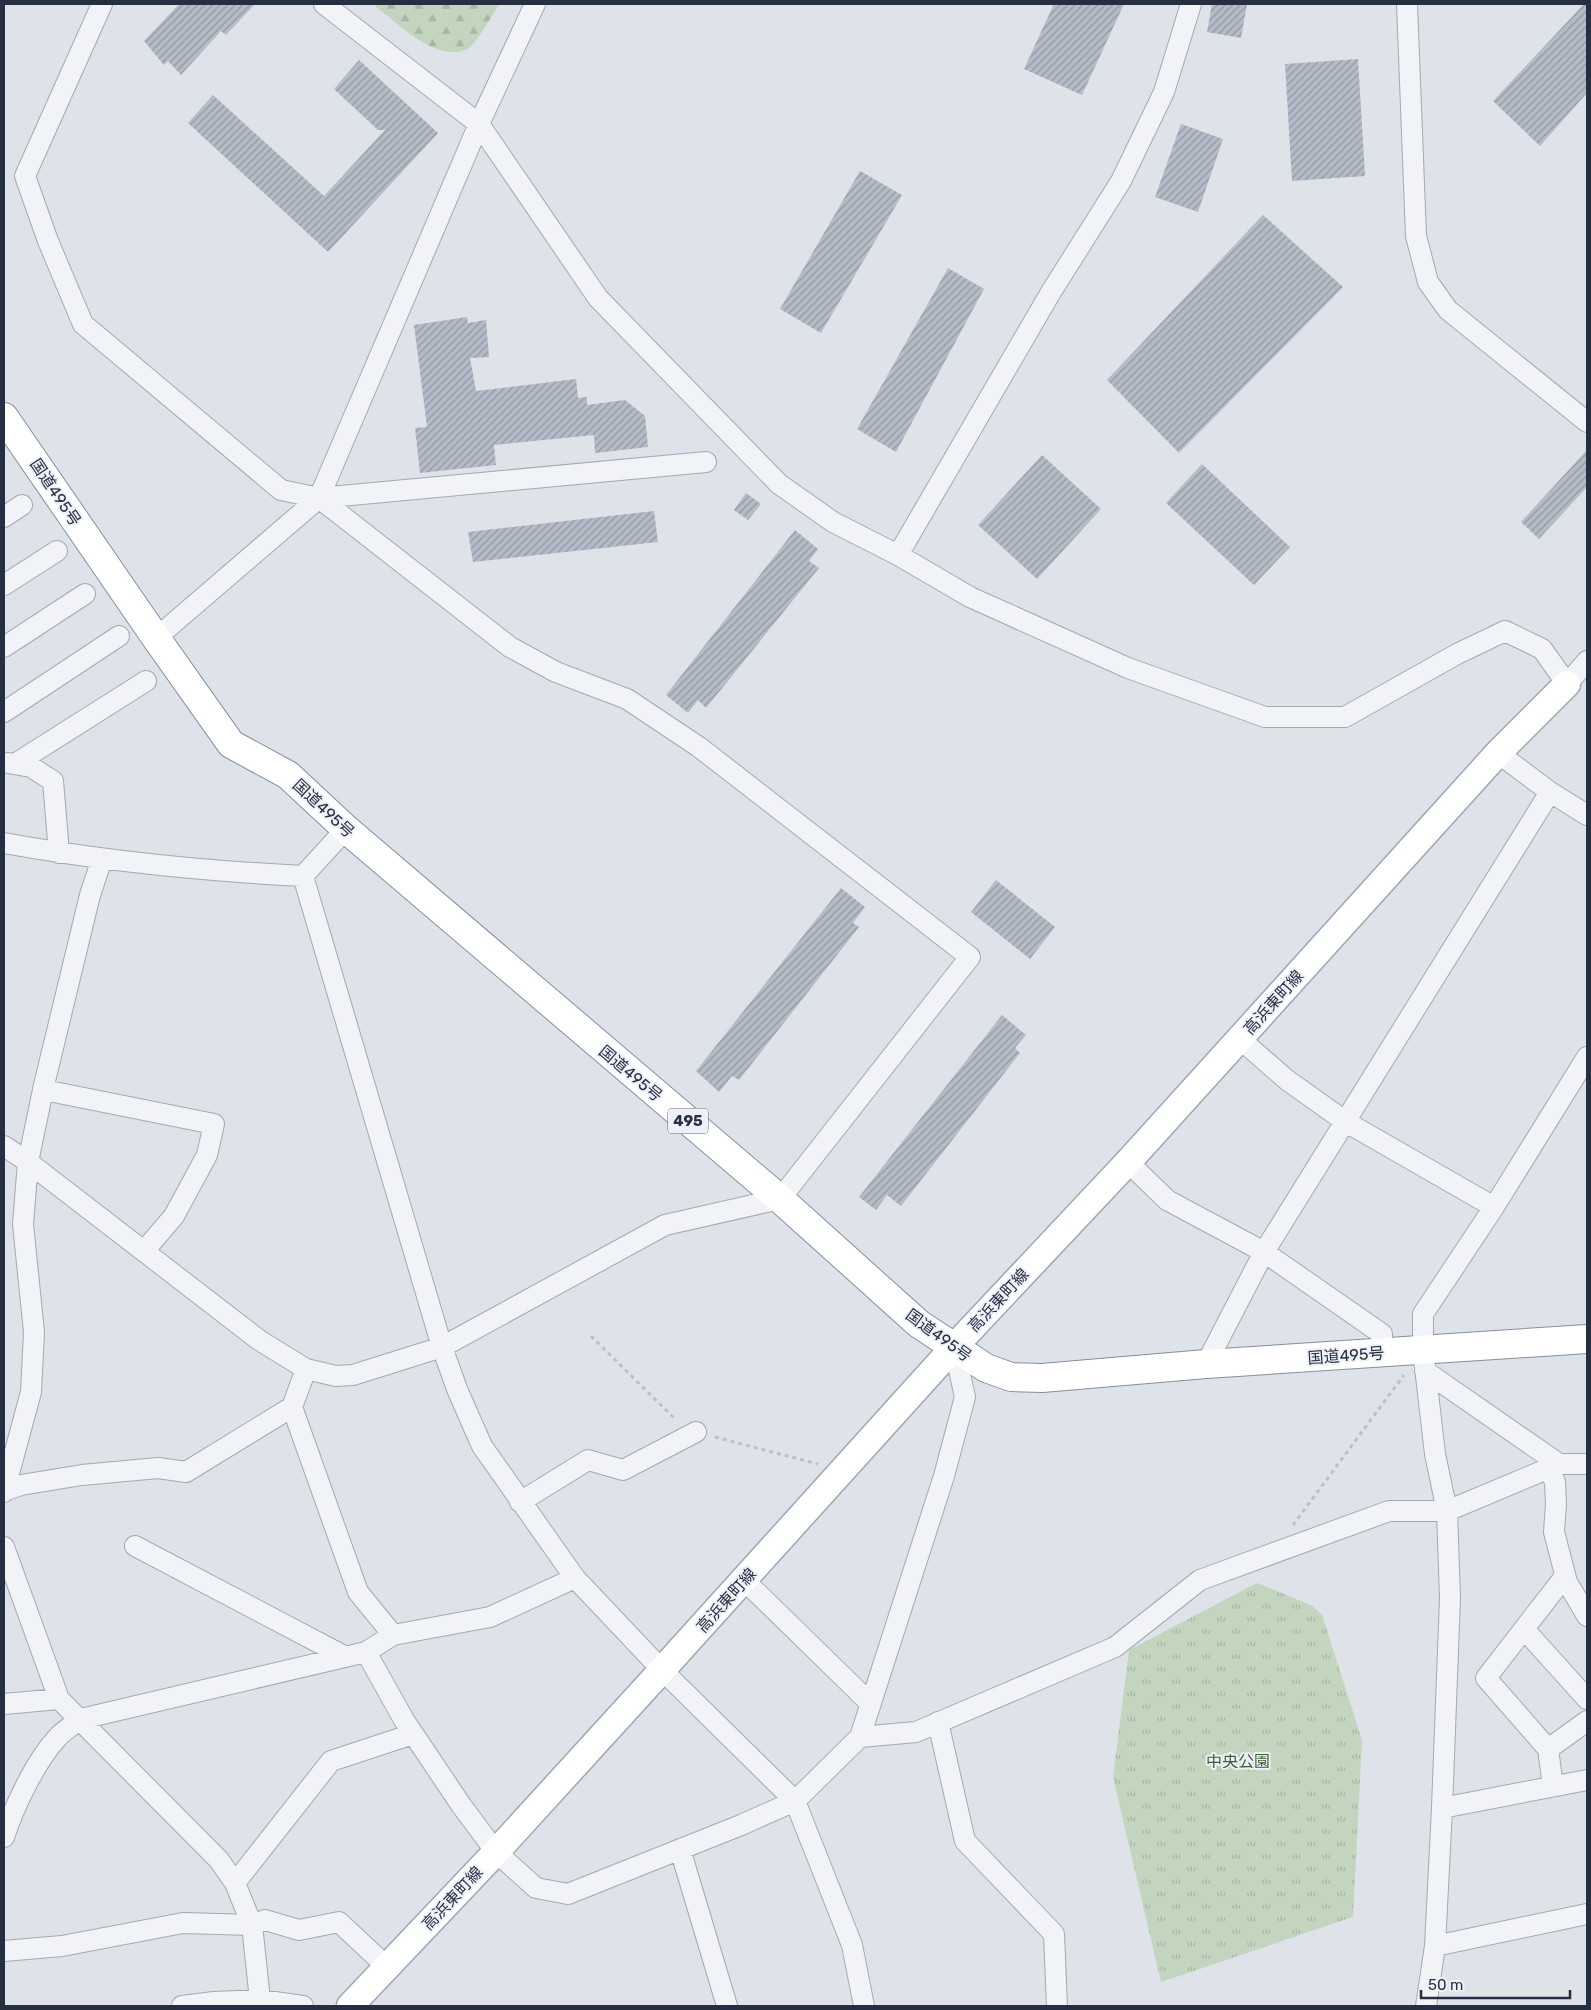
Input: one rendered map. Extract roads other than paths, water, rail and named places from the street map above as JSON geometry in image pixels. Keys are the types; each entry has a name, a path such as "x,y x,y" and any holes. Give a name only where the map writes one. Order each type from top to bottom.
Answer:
{"highway":[{"name":"国道495号","path":"4,417 231,744 288,775 346,829 780,1199 919,1324 986,1368 1010,1377 1042,1378 1206,1364 1382,1353 1424,1360 1587,1338"}],"main road":[{"name":"高浜東町線","path":"350,2006 496,1852 954,1347 1128,1162 1498,753 1567,684"}],"street":[{"path":"102,4 25,176 48,241 83,324 281,490 320,498 706,462"},
{"path":"324,4 479,124 598,298 779,484 833,522 898,555 970,597 1119,664 1265,718 1346,717 1457,654 1504,631 1542,649 1567,684 1587,661"},
{"path":"156,638 320,498 479,124 535,4"},
{"path":"898,555 1051,292 1121,181 1164,92 1191,4"},
{"path":"1407,4 1416,236 1428,282 1448,310 1587,422"},
{"path":"4,1146 28,1162 259,1340 306,1369 336,1376 353,1375 442,1347 665,1225 780,1199 970,957 699,747 627,699 556,672 510,647 320,498"},
{"path":"4,517 22,505"},
{"path":"4,585 57,550"},
{"path":"4,647 85,594"},
{"path":"4,712 119,636"},
{"path":"9,763 146,681"},
{"path":"1498,753 1550,792 1587,815"},
{"path":"9,763 31,767 53,782 59,853"},
{"path":"1206,1364 1264,1252 1550,792"},
{"path":"304,876 346,829"},
{"path":"4,843 102,859 242,873 304,876"},
{"path":"4,1491 30,1392 34,1332 23,1224 28,1162 90,895 102,859"},
{"path":"304,876 442,1347 457,1389 482,1446 520,1502 576,1578 662,1670 796,1800 852,1945 864,2006"},
{"path":"1240,1039 1287,1080 1346,1122 1494,1207"},
{"path":"1426,2006 1434,1946 1442,1808 1450,1598 1447,1511 1435,1454 1424,1360 1423,1314 1585,1066"},
{"path":"44,1090 214,1124 207,1155 174,1216 144,1251"},
{"path":"1128,1162 1167,1200 1264,1252 1382,1334 1382,1353"},
{"path":"366,1652 413,1734 461,1805 496,1852 536,1888 568,1894 796,1800 860,1737 944,1476 965,1397 954,1347"},
{"path":"1424,1360 1554,1467 1556,1504 1554,1532 1567,1582 1587,1616"},
{"path":"4,1491 21,1485 82,1475 158,1468 186,1472 292,1407 306,1369"},
{"path":"292,1407 358,1592 392,1635"},
{"path":"520,1502 588,1460 623,1470 696,1432"},
{"path":"860,1737 916,1732 1114,1647 1200,1580 1389,1511 1447,1511 1554,1467 1587,1464"},
{"path":"135,1546 346,1657"},
{"path":"4,1547 59,1699 81,1719 219,1860 235,1883 252,1925 260,2000"},
{"path":"1553,1786 1548,1749 1486,1678 1565,1576"},
{"path":"4,1837 10,1817 35,1770 57,1738 81,1719 366,1652 392,1635 490,1617 576,1578"},
{"path":"744,1580 871,1704"},
{"path":"1524,1628 1587,1699"},
{"path":"4,1704 59,1699"},
{"path":"1548,1749 1587,1721"},
{"path":"938,1722 965,1841 1054,1934 1057,2006"},
{"path":"235,1883 331,1762 413,1734"},
{"path":"1442,1808 1587,1780"},
{"path":"680,1849 727,2006"},
{"path":"1434,1946 1587,1914"},
{"path":"4,1951 62,1946 183,1923 252,1925 265,1920 299,1930 338,1922 387,1967"},
{"path":"182,2006 214,2002 260,2000 303,2006"}],"park label":[{"name":"中央公園","path":"1238,1761"}]}
